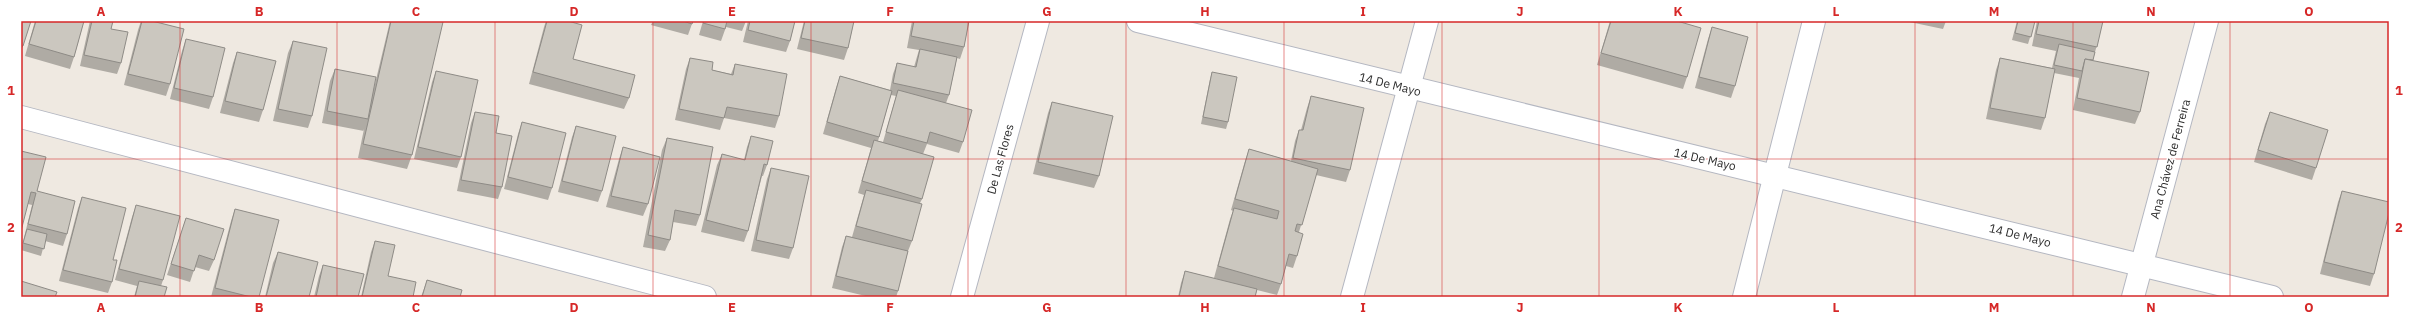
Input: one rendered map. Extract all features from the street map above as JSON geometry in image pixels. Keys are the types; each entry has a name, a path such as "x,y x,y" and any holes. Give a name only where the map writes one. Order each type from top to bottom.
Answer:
{"street":[{"name":"De Las Flores","path":"962,297 1038,21"},
{"name":"14 De Mayo","path":"1138,21 1409,88 2142,264 2272,297"},
{"path":"1352,297 1427,21"},
{"path":"1744,297 1814,21"},
{"name":"Ana Chávez de Ferreira","path":"2133,297 2207,21"},
{"path":"21,117 705,297"}],"building":[{"path":"21,21 31,21 23,46 21,46"},
{"path":"36,21 84,21 74,57 29,44"},
{"path":"92,21 113,21 111,29 128,32 121,63 84,55"},
{"path":"142,21 152,21 184,29 170,84 128,74"},
{"path":"391,21 443,22 412,155 363,144"},
{"path":"547,21 568,21 582,25 573,59 635,75 629,98 533,72"},
{"path":"683,21 693,21 692,24"},
{"path":"704,21 727,21 725,29 703,23"},
{"path":"750,21 795,21 790,41 748,30"},
{"path":"805,21 854,21 848,48 801,38"},
{"path":"914,21 969,21 964,47 911,36"},
{"path":"1611,21 1677,21 1701,28 1687,77 1601,53"},
{"path":"2018,21 2035,21 2031,37 2015,33"},
{"path":"2039,21 2103,21 2097,47 2036,34"},
{"path":"1712,27 1748,37 1735,86 1699,77"},
{"path":"186,39 225,48 213,97 174,88"},
{"path":"293,41 327,48 312,116 278,109"},
{"path":"2059,44 2095,52 2093,60 2085,59 2082,71 2054,65"},
{"path":"920,49 957,57 949,95 893,83 897,63 916,67"},
{"path":"237,52 276,61 263,110 225,101"},
{"path":"690,58 713,62 712,70 733,75 735,64 787,74 779,116 727,107 724,118 679,109"},
{"path":"2000,58 2055,69 2045,118 1990,108"},
{"path":"2085,59 2149,72 2140,112 2077,98"},
{"path":"335,69 376,77 368,119 327,111"},
{"path":"436,71 478,80 461,157 418,147"},
{"path":"1212,72 1237,77 1228,122 1203,117"},
{"path":"840,76 892,91 879,137 827,122"},
{"path":"898,90 972,110 963,142 930,132 927,143 886,132"},
{"path":"1311,96 1364,108 1350,170 1293,158 1299,130 1303,130"},
{"path":"1052,102 1113,116 1099,176 1038,162"},
{"path":"475,112 499,116 496,133 512,136 502,187 461,180"},
{"path":"2270,112 2328,130 2316,168 2258,150"},
{"path":"522,122 566,133 552,188 508,177"},
{"path":"576,126 616,136 602,191 562,181"},
{"path":"751,136 773,141 767,165 764,164 748,231 706,220 722,154 745,160"},
{"path":"667,138 713,147 700,215 675,210 670,240 648,235"},
{"path":"874,140 934,157 922,199 862,181"},
{"path":"623,147 660,157 648,204 611,196"},
{"path":"1249,149 1318,169 1302,225 1297,224 1295,231 1303,234 1297,256 1289,254 1281,284 1218,266 1234,208 1277,219 1279,211 1235,199"},
{"path":"21,151 46,157 37,191 75,201 67,234 28,224 36,193 31,192 21,231"},
{"path":"771,168 809,176 793,248 756,240"},
{"path":"866,190 922,204 912,241 856,226"},
{"path":"2342,191 2389,202 2389,213 2374,274 2324,262"},
{"path":"82,197 126,208 113,260 117,260 112,282 63,270"},
{"path":"136,205 180,216 163,280 119,269"},
{"path":"235,209 279,220 259,297 251,297 215,288"},
{"path":"186,218 224,229 214,260 199,255 194,271 171,264"},
{"path":"27,229 47,234 44,249 23,243"},
{"path":"846,236 908,251 898,291 836,276"},
{"path":"375,241 395,245 388,276 416,282 413,297 362,297"},
{"path":"278,252 318,262 309,297 266,297"},
{"path":"323,265 364,274 358,297 316,297"},
{"path":"1185,271 1257,289 1255,297 1179,297"},
{"path":"427,280 462,290 460,297 422,297"},
{"path":"21,281 57,292 55,297 21,297"},
{"path":"139,281 167,287 164,297 135,297"}]}
